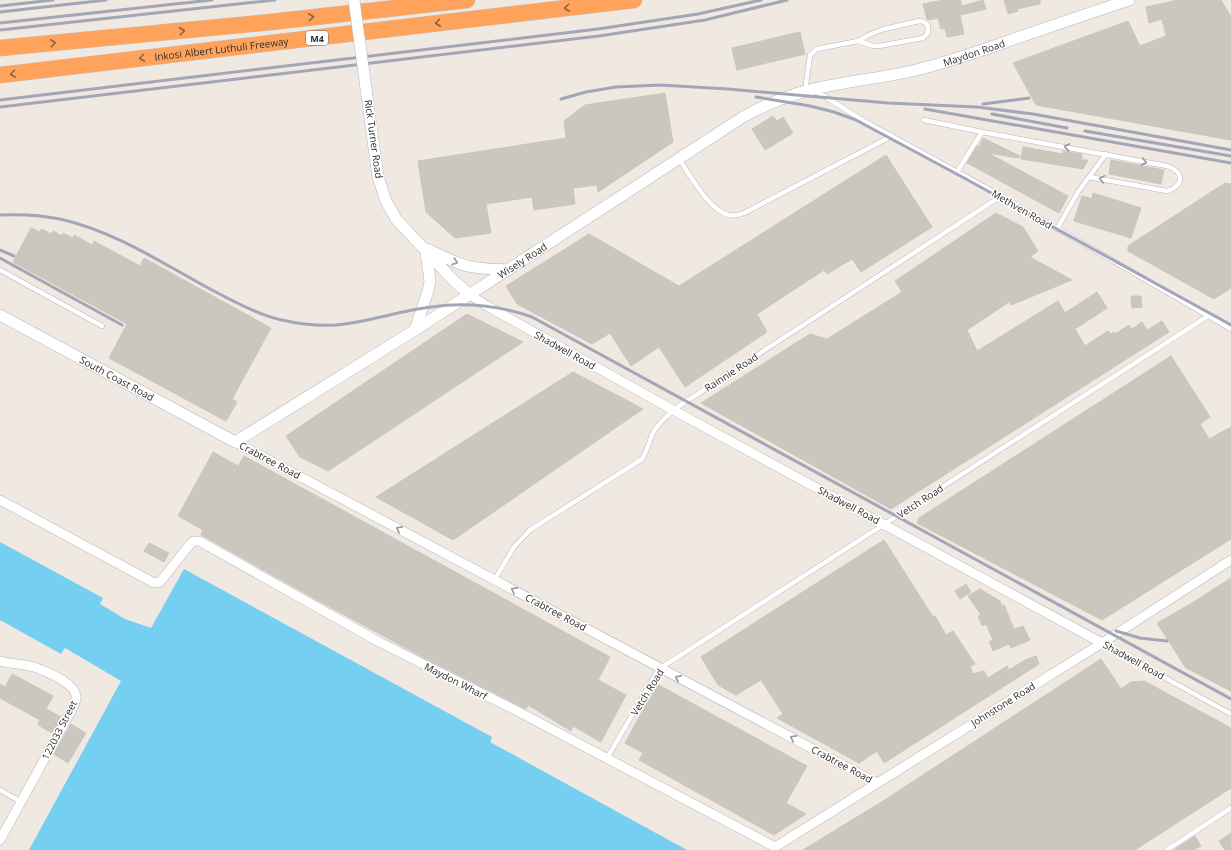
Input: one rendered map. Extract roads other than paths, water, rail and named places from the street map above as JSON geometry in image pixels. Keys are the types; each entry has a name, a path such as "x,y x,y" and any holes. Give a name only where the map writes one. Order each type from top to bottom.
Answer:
{"highway":[{"name":"Inkosi Albert Luthuli Freeway","path":"0,48 271,22 467,0"},
{"name":"Inkosi Albert Luthuli Freeway","path":"0,75 634,0"}],"street":[{"name":"Rick Turner Road","path":"354,0 378,177 386,201 396,219 454,281 469,294"},
{"name":"Maydon Road","path":"809,91 838,84 874,79 920,69 963,57 1129,0"},
{"name":"Wisely Road","path":"235,442 415,330 743,117 778,100 809,91"},
{"path":"423,249 454,262 468,266 508,270"},
{"path":"415,330 430,281 423,249"},
{"name":"Shadwell Road","path":"469,294 487,306 673,410 1102,643"},
{"name":"South Coast Road","path":"0,314 235,442"},
{"name":"Crabtree Road","path":"235,442 495,579 660,669 877,782"},
{"name":"Maydon Wharf","path":"0,500 154,583 160,582 189,544 194,541 199,541 381,643 607,758 778,848"},
{"name":"Johnstone Road","path":"778,848 877,782 1102,643 1231,560"},
{"name":"122033 Street","path":"0,661 34,667 45,672 66,682 75,692 76,696 75,703 71,711 0,840"}],"lane":[{"path":"809,91 810,55 814,50 858,41 884,29 919,21 927,24 929,28 927,34 923,38 888,45 873,46 858,41"},
{"name":"Methven Road","path":"809,91 1000,196 1231,329"},
{"path":"924,120 1106,154 1172,168 1179,173 1180,181 1176,187 1167,191 1089,177"},
{"path":"957,172 982,132"},
{"path":"679,159 704,196 711,203 720,211 729,215 737,215 744,214 892,136"},
{"path":"1057,229 1078,192 1106,154"},
{"name":"Rainnie Road","path":"495,579 514,547 530,530 642,458 647,452 652,434 673,410 1000,196"},
{"path":"0,270 102,326"},
{"name":"Vetch Road","path":"607,758 660,669 1208,316"},
{"name":"Shadwell Road","path":"1102,643 1231,714"},
{"path":"0,790 21,802"},
{"path":"1167,850 1231,808"}],"water":[{"path":"0,542 103,598 100,604 125,619 151,628 184,569 492,737 490,742 687,850 29,850 121,681 65,648 61,654 0,620"}],"railway":[{"path":"0,6 53,0"},
{"path":"0,12 106,0"},
{"path":"0,23 212,0"},
{"path":"0,30 275,0"},
{"path":"0,100 598,29 698,14 761,0"},
{"path":"0,107 599,36 705,20 787,0"},
{"path":"561,99 586,92 616,87 660,85 728,89 888,103 977,107 1033,114 1231,150"},
{"path":"756,97 810,106 834,112 856,120 1231,325"},
{"path":"983,104 1029,98"},
{"path":"925,109 1231,163"},
{"path":"992,114 1067,128"},
{"path":"1085,131 1231,156"},
{"path":"0,215 30,215 60,219 80,224 99,231 137,249 245,307 272,317 302,324 336,325 419,309 457,305 495,307 532,317 1231,699"},
{"path":"0,250 14,256"},
{"path":"0,258 122,325"},
{"path":"1116,631 1140,638 1167,641"}]}
